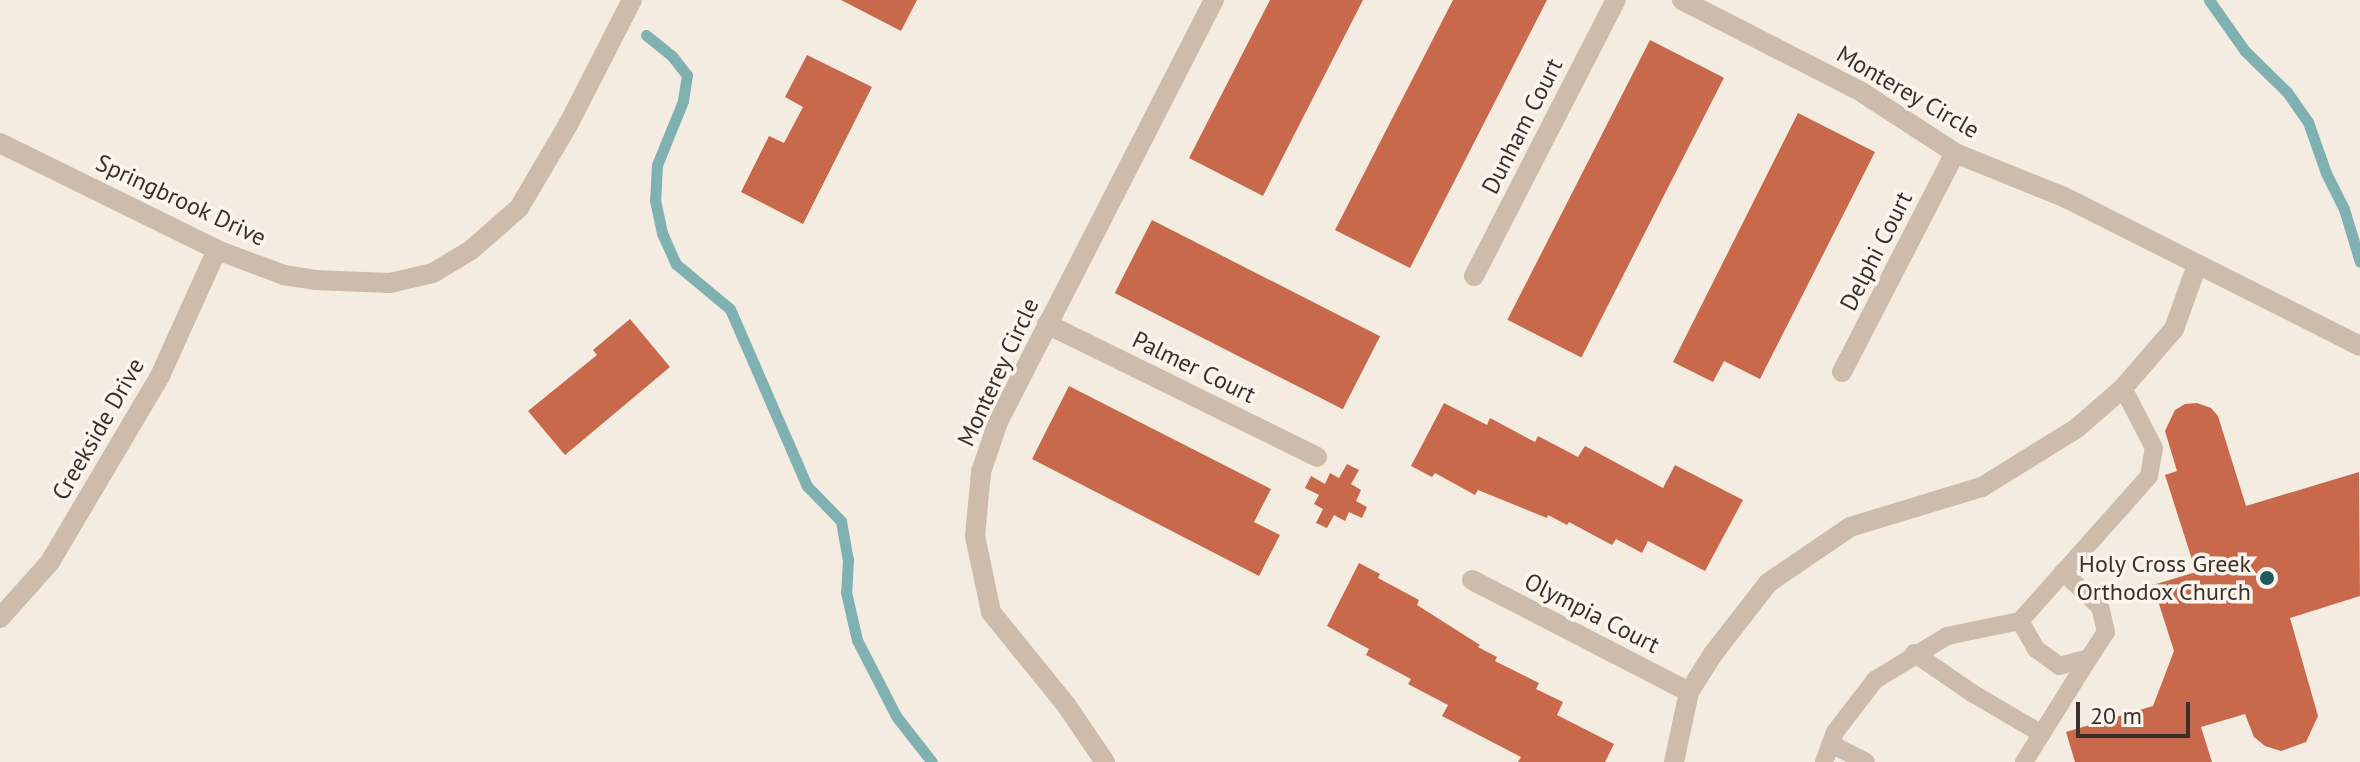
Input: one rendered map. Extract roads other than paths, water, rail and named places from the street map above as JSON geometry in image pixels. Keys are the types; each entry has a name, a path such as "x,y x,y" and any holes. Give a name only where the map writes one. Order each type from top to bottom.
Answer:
{"street":[{"name":"Springbrook Drive","path":"0,143 217,250 284,275 314,280 390,283 433,273 471,250 519,208 569,123 632,0"},
{"name":"Monterey Circle","path":"1105,762 1067,706 991,612 975,536 985,460 998,422 1214,0"},
{"name":"Dunham Court","path":"1474,276 1616,0"},
{"name":"Monterey Circle","path":"1682,0 1860,91 1955,153 2064,197 2360,346"},
{"name":"Delphi Court","path":"1842,372 1955,153"},
{"name":"Creekside Drive","path":"0,618 50,562 160,376 217,250"},
{"path":"1674,762 1689,692 1713,654 1768,583 1850,527 1982,487 2077,428 2123,388 2174,329 2197,265"},
{"name":"Palmer Court","path":"1047,324 1317,457"},
{"name":"Olympia Court","path":"1472,580 1689,692"}],"lane":[{"path":"1866,762 1827,753 1835,732 1875,680 1914,653 1947,636 2020,621 2149,476 2154,448 2123,388"},
{"path":"2024,762 2106,632 2100,607 2063,572"},
{"path":"2020,621 2036,649 2059,666 2089,658"},
{"path":"1914,653 2042,734"}],"waterway":[{"path":"2209,0 2245,51 2287,92 2308,122 2326,173 2344,209 2360,262"},
{"path":"646,35 672,56 687,75 683,101 657,165 655,200 662,233 676,264 730,309 807,486 841,521 848,559 846,592 857,640 896,716 932,762"}],"place":[{"name":"Holy Cross Greek Orthodox Church","path":"2267,578"}]}
